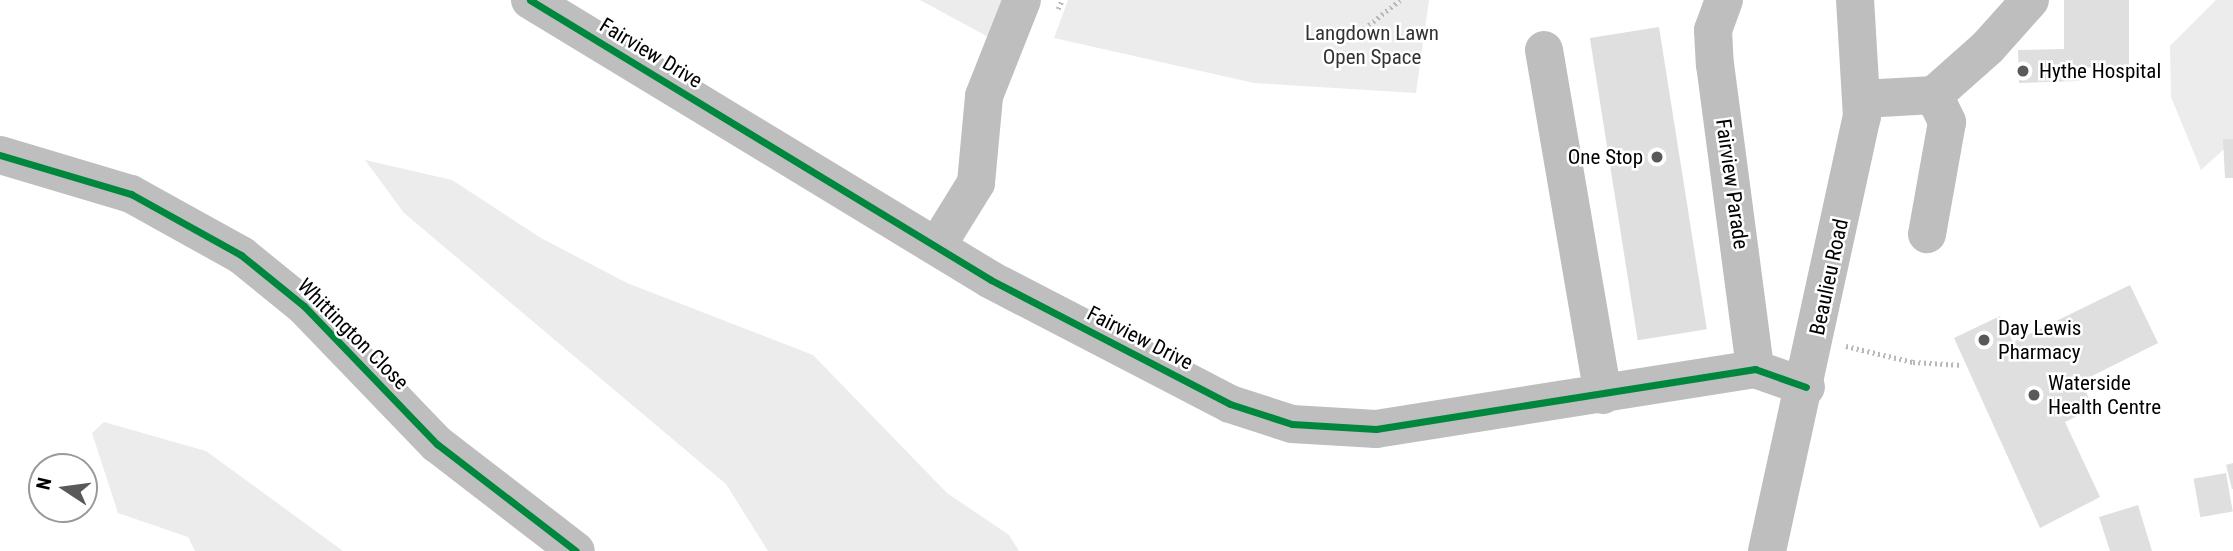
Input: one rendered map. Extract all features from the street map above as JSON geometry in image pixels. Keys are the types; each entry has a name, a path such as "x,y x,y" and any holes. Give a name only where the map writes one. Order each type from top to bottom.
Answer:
{"street":[{"name":"Fairview Drive","path":"530,0 990,280 1230,404 1292,424 1376,429 1755,369 1806,387"},
{"path":"937,246 976,183 984,96 1023,0"},
{"name":"Fairview Parade","path":"1724,0 1713,30 1715,64 1755,369"},
{"name":"Beaulieu Road","path":"1767,551 1806,387 1862,117 1855,0"},
{"path":"1861,99 1934,95 1988,47 2030,0"},
{"path":"1544,50 1603,395"},
{"path":"1927,233 1947,122 1934,95"},
{"name":"Whittington Close","path":"0,155 131,194 241,255 304,306 437,444 576,551"}],"path":[{"path":"1360,32 1400,0"},
{"path":"1816,339 1913,362 1962,365"}],"green space":[{"path":"920,0 1010,0 990,38"},
{"name":"Langdown Lawn Open Space","path":"1068,0 1429,0 1416,93 1254,83 1054,38"},
{"path":"2216,0 2233,0 2233,141 2201,170 2171,97 2170,46"},
{"path":"365,160 452,180 541,238 627,283 813,355 947,493 1009,535 1019,551 768,551 726,484 404,213"},
{"path":"104,422 206,451 343,551 195,551 188,537 118,513 92,433"}],"building":[{"path":"2064,0 2129,0 2129,66 2079,68 2079,81 2019,83 2018,50 2064,49"},
{"path":"1659,27 1707,329 1638,340 1590,38"},
{"path":"2223,139 2233,139 2233,178 2225,178"},
{"name":"Waterside Health Centre","path":"2130,285 2158,343 2082,381 2093,409 2065,422 2100,497 2040,528 1954,338 2000,316 2013,342"},
{"path":"2233,463 2233,489 2232,489 2226,465"},
{"path":"2226,473 2233,511 2200,517 2194,479"},
{"path":"2138,505 2152,551 2110,551 2099,517"}],"cycle path":[{"path":"530,0 991,280 1230,404 1292,424 1376,429 1755,369 1806,387"},
{"path":"0,155 131,194 241,255 304,306 437,444 576,551"}],"place":[{"name":"Hythe Hospital","path":"2023,71"},
{"name":"One Stop","path":"1657,157"},
{"name":"Day Lewis Pharmacy","path":"1984,340"},
{"name":"Waterside Health Centre","path":"2034,395"}]}
